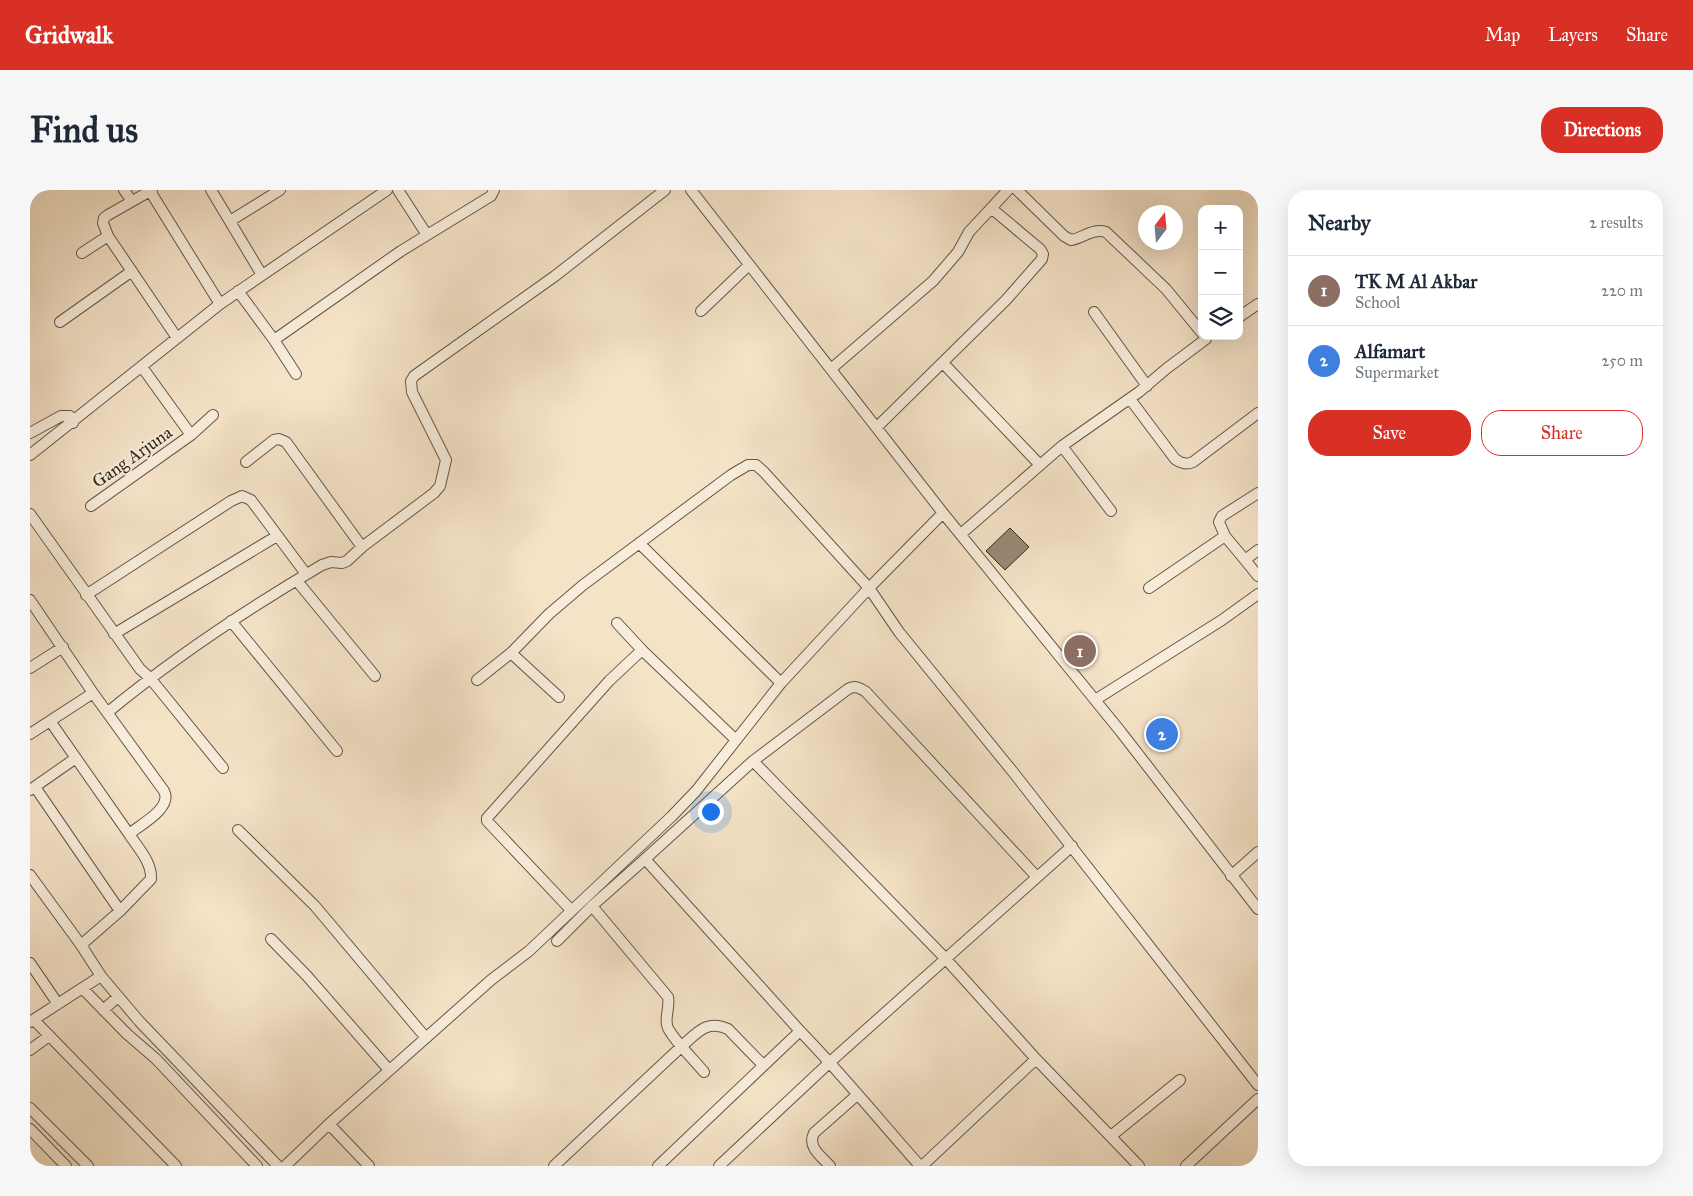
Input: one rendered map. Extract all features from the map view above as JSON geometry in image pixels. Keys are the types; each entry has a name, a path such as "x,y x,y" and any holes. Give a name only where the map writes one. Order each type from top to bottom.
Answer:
{"street":[{"path":"124,190 131,200"},
{"path":"211,190 262,275"},
{"path":"230,221 280,190"},
{"path":"30,455 73,423 220,304 387,190"},
{"path":"398,190 428,235"},
{"path":"274,340 401,251 491,196 494,190"},
{"path":"108,712 150,678 231,621 328,562 347,561 362,547 434,493 440,486 446,460 412,392 411,381 414,376 555,276 665,190"},
{"path":"690,190 944,513 1095,700 1258,909"},
{"path":"831,369 933,281 958,252 969,232 1008,190"},
{"path":"1017,190 1064,236 1071,240 1080,239 1094,231 1101,230 1106,232 1166,289 1198,327"},
{"path":"177,338 108,236 103,222 104,218 131,200 151,191 220,304"},
{"path":"877,427 1006,300 1042,259 1043,254 1040,249 991,208"},
{"path":"82,253 108,236"},
{"path":"701,311 749,265"},
{"path":"60,322 132,271"},
{"path":"238,291 296,374"},
{"path":"1243,314 1258,304"},
{"path":"1094,312 1147,386"},
{"path":"961,534 1062,446 1130,399 1201,340"},
{"path":"942,364 1040,465"},
{"name":"Gang Arjuna","path":"142,367 191,435"},
{"path":"1130,399 1175,459 1187,463 1193,462 1258,413"},
{"name":"Gang Arjuna","path":"91,506 191,435 213,415"},
{"path":"30,434 60,416 70,416 73,423"},
{"path":"246,462 274,440 286,442 362,547"},
{"path":"1062,446 1111,511"},
{"path":"478,680 511,653 548,614 639,543 739,470 748,465 756,465 869,588 899,632 1072,846 1258,1084"},
{"path":"1258,493 1222,516 1219,522 1225,536 1258,576"},
{"path":"86,595 242,496 251,500 277,536 302,578 375,676"},
{"path":"285,1166 389,1070 491,980 529,950 672,816 696,791 781,683 869,588 944,513"},
{"path":"30,514 140,669 150,678 223,768"},
{"path":"114,634 277,536"},
{"path":"1149,588 1225,536"},
{"path":"639,543 781,683"},
{"path":"1246,560 1258,550"},
{"path":"1095,700 1222,620 1258,594"},
{"path":"30,600 93,693 151,771 166,796 164,806 128,834"},
{"path":"231,621 337,751"},
{"path":"617,623 642,650 736,740"},
{"path":"30,668 63,647"},
{"path":"571,910 487,821 487,818 609,681 642,650"},
{"path":"511,653 559,697"},
{"path":"557,941 592,906 753,760 851,687 861,688 866,692 1036,876"},
{"path":"30,734 93,693"},
{"path":"50,721 149,864 152,872 151,879 120,911 81,945"},
{"path":"76,758 32,789 120,911"},
{"path":"753,760 945,958 1036,1059 1139,1166"},
{"path":"238,830 315,906 338,936 426,1038"},
{"path":"719,1166 830,1062 1036,876 1072,846"},
{"path":"1231,876 1258,852"},
{"path":"645,859 830,1062 921,1166 1036,1059"},
{"path":"30,875 101,976 118,997 166,1050 278,1166"},
{"path":"592,906 668,997 667,1028 704,1072"},
{"path":"271,939 307,976 389,1070"},
{"path":"30,963 58,1004"},
{"path":"101,976 32,1021 176,1166"},
{"path":"83,989 127,1034 156,1059 255,1165 266,1154"},
{"path":"103,1010 118,997"},
{"path":"127,1034 139,1021"},
{"path":"554,1166 682,1046 704,1028 712,1025 728,1029 763,1065"},
{"path":"658,1166 800,1031"},
{"path":"30,1050 49,1036"},
{"path":"156,1059 166,1050"},
{"path":"1111,1136 1180,1080"},
{"path":"830,1166 813,1148 811,1139 814,1133 858,1095"},
{"path":"200,1106 211,1096"},
{"path":"1186,1166 1258,1098"},
{"path":"30,1108 88,1166"},
{"path":"219,1126 229,1115"},
{"path":"329,1124 369,1166"},
{"path":"30,1129 66,1166"}],"building":[{"path":"1010,528 1029,547 1005,570 986,551"},
{"path":"1083,643 1089,651 1078,659 1072,651"}],"place":[{"name":"TK M Al Akbar","path":"1080,651"},
{"name":"Alfamart","path":"1162,734"}]}
